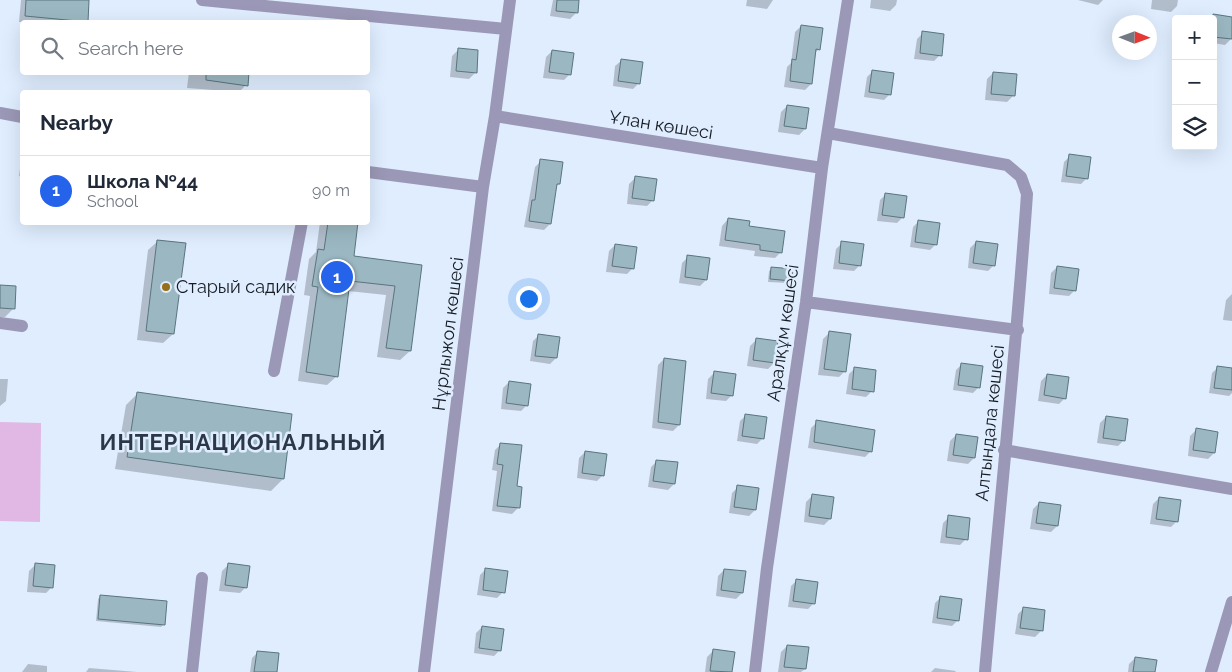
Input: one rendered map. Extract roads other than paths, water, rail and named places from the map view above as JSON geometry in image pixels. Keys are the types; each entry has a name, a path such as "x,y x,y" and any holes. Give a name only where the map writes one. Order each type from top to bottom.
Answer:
{"street":[{"path":"202,0 506,29"},
{"name":"Нұрлыжол көшесі","path":"424,672 483,187 495,116 510,0"},
{"name":"Аралқұм көшесі","path":"755,672 767,568 806,302 822,168 848,0"},
{"path":"0,113 20,117"},
{"name":"Ұлан көшесі","path":"495,116 822,168"},
{"name":"Алтындала көшесі","path":"828,133 1007,165 1021,177 1027,194 1018,330 1004,450 985,672"},
{"path":"370,172 483,187"},
{"path":"274,371 301,225"},
{"path":"806,302 1018,330"},
{"path":"0,323 22,326"},
{"path":"1004,450 1232,489"},
{"path":"192,672 202,578"},
{"path":"1211,672 1232,602"}],"place":[{"name":"Школа №44","path":"337,277"},
{"name":"Старый садик","path":"166,287"}],"district":[{"name":"ИНТЕРНАЦИОНАЛЬНЫЙ","path":"243,442"}]}
